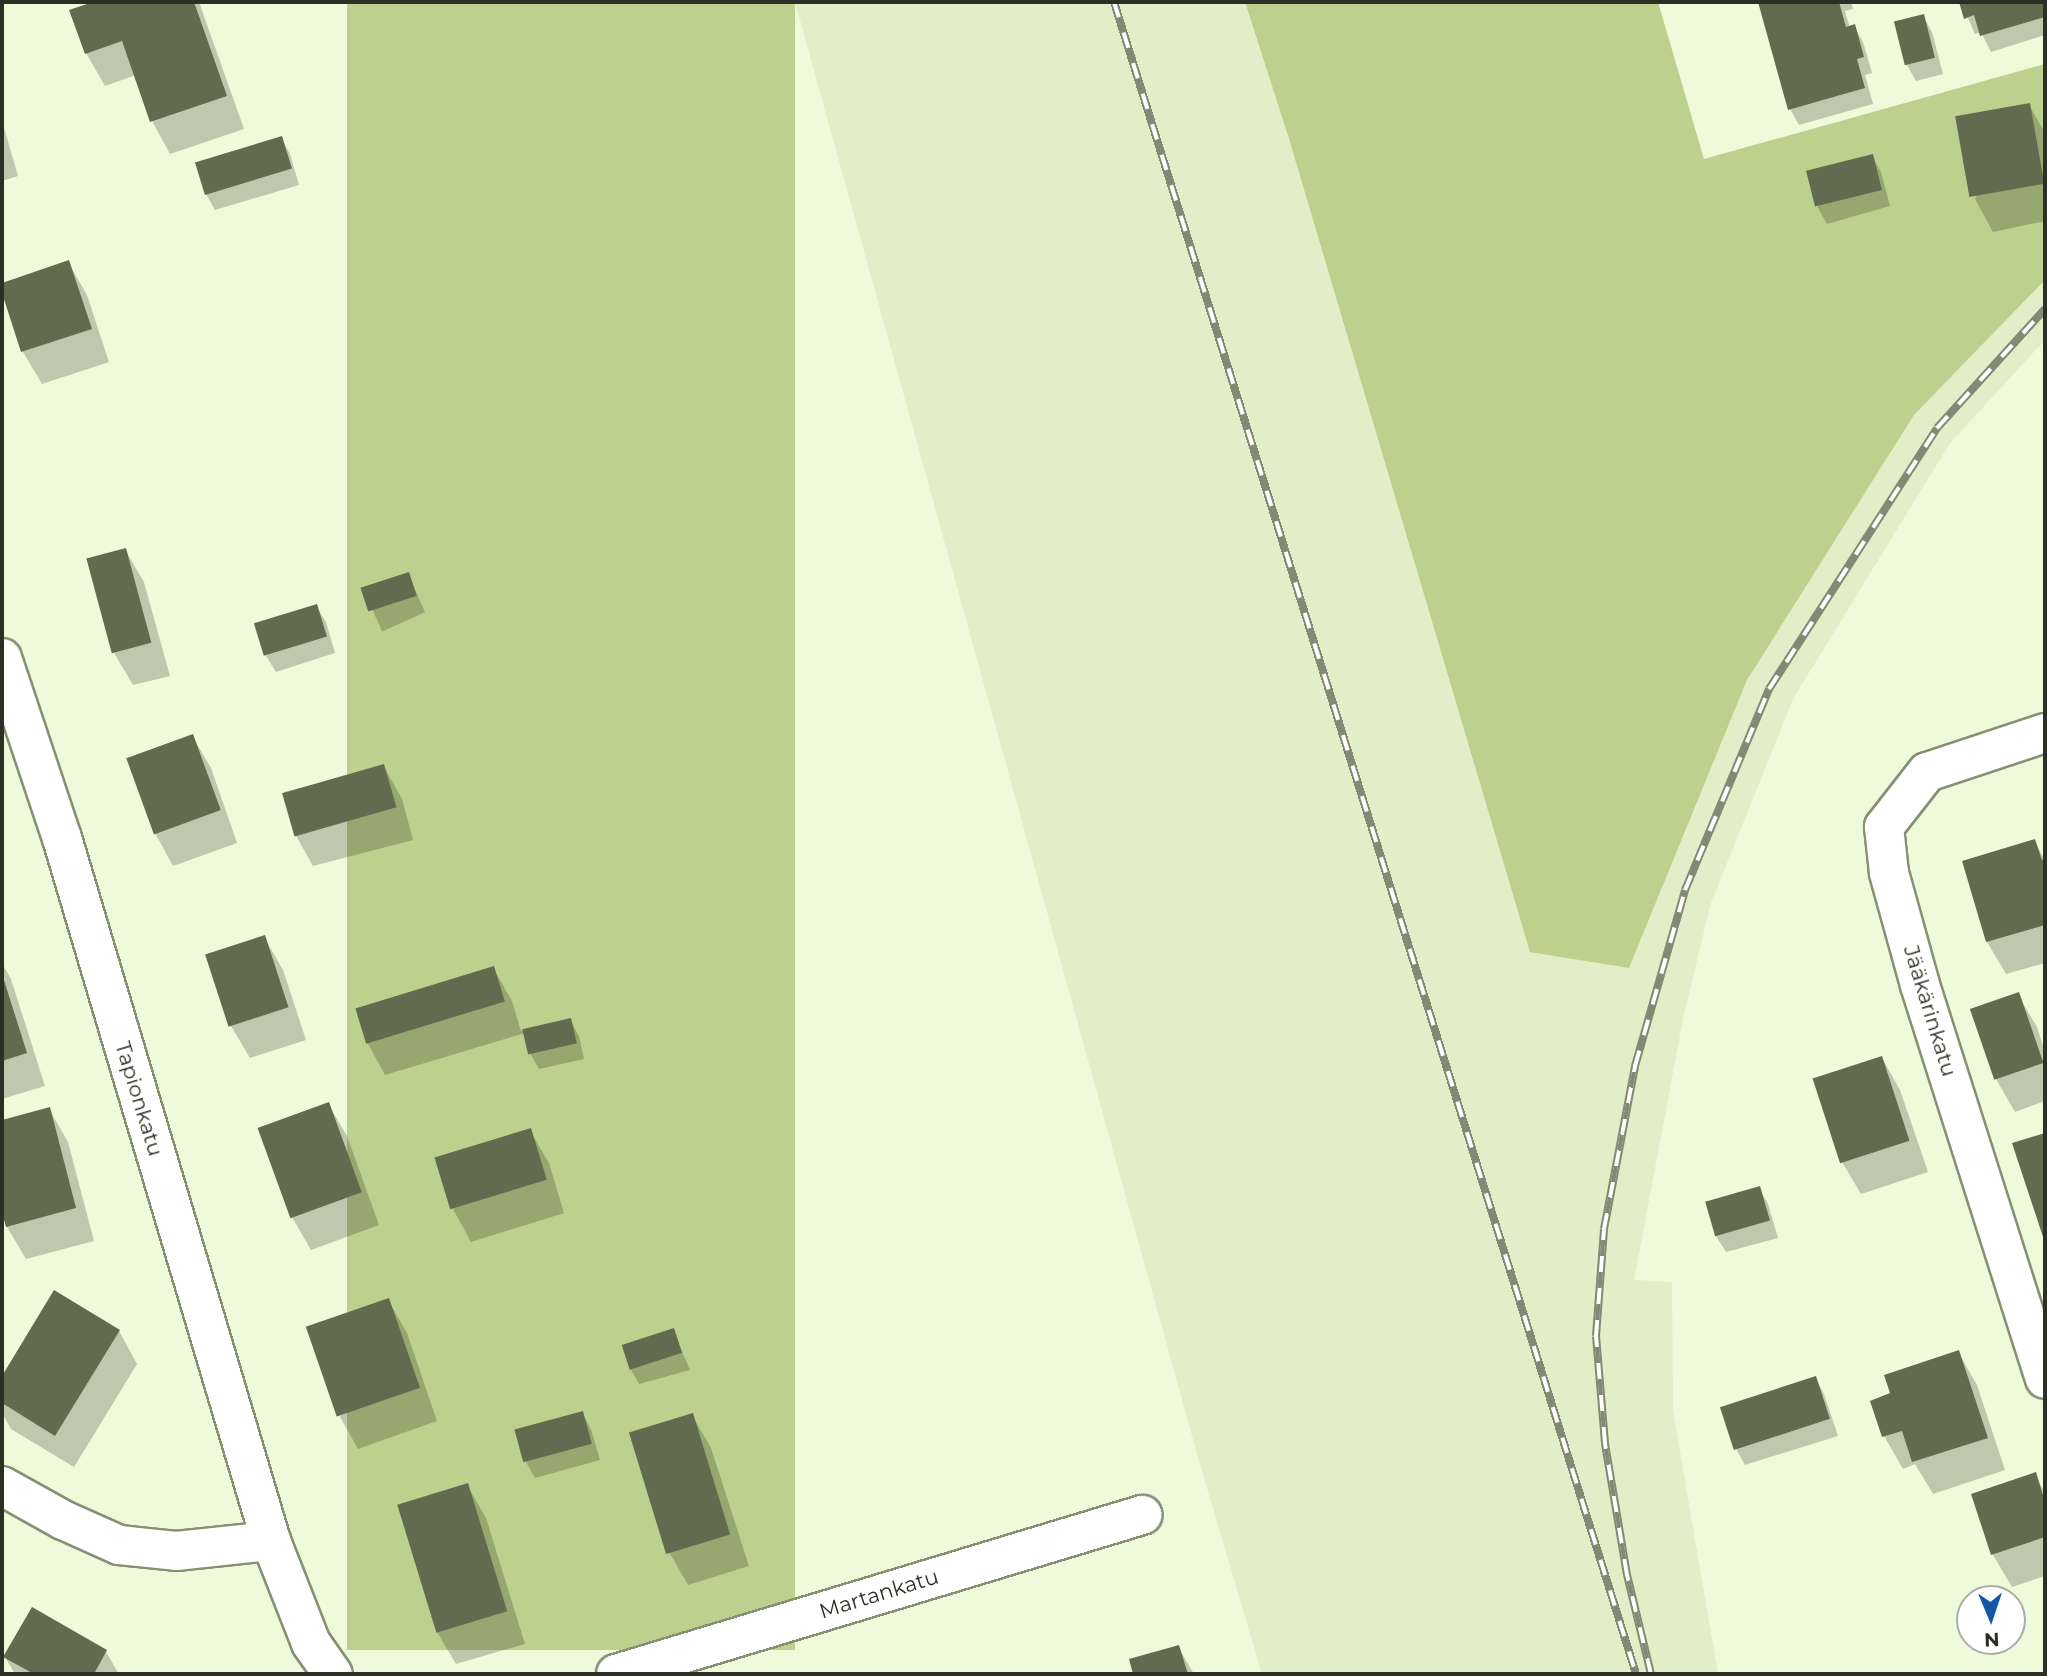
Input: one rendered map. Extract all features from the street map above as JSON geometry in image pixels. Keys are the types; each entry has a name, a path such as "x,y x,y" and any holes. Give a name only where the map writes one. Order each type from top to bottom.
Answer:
{"street":[{"name":"Tapionkatu","path":"2,659 62,838 271,1541 311,1643 333,1674"},
{"name":"Jääkärinkatu","path":"2045,733 1927,772 1884,827 1889,873 1920,985 2045,1379"},
{"path":"2,1486 63,1520 119,1545 176,1551 271,1541"},
{"name":"Martankatu","path":"616,1674 1142,1515"}],"shaded area":[{"path":"795,2 1245,2 1290,142 1629,967 1747,680 1914,415 2045,280 2045,340 1950,443 1793,699 1711,903 1684,1014 1634,1280 1672,1282 1673,1410 1718,1674 1262,1674 1199,1461"}],"green space":[{"path":"347,2 795,2 795,1650 347,1650"},
{"path":"1245,2 1658,2 1704,159 2045,64 2045,280 1914,415 1747,680 1629,968 1530,952 1290,142"}],"building":[{"path":"93,2 194,2 227,96 150,122 122,41 85,54 69,10"},
{"path":"1758,2 1839,2 1846,27 1855,24 1864,57 1857,59 1865,88 1788,110"},
{"path":"1959,2 2045,2 2045,17 1980,36 1974,15 1964,19"},
{"path":"1924,14 1935,58 1905,65 1894,21"},
{"path":"2030,103 2044,184 1969,197 1955,116"},
{"path":"282,136 292,169 205,195 195,163"},
{"path":"1873,154 1882,190 1815,207 1806,171"},
{"path":"69,260 92,329 21,352 2,293 2,283"},
{"path":"126,548 151,643 112,653 86,559"},
{"path":"409,572 417,596 368,612 360,588"},
{"path":"317,604 327,637 264,656 254,623"},
{"path":"193,734 221,810 154,834 126,758"},
{"path":"384,764 396,807 295,836 282,793"},
{"path":"2035,839 2042,860 2045,859 2045,925 1986,942 1962,861"},
{"path":"265,935 288,1007 229,1027 205,954"},
{"path":"494,966 505,1001 366,1044 355,1008"},
{"path":"2,974 27,1053 2,1061"},
{"path":"2019,992 2043,1063 1994,1080 1970,1009"},
{"path":"571,1018 577,1043 528,1055 522,1029"},
{"path":"1882,1056 1910,1141 1840,1163 1813,1079"},
{"path":"329,1102 362,1192 290,1218 258,1128"},
{"path":"50,1107 76,1208 6,1227 2,1212 2,1120"},
{"path":"531,1128 547,1180 450,1209 434,1158"},
{"path":"2045,1133 2045,1243 2012,1143"},
{"path":"1760,1186 1770,1221 1715,1236 1705,1202"},
{"path":"54,1290 120,1330 55,1436 2,1403 2,1376"},
{"path":"389,1298 420,1388 337,1416 306,1327"},
{"path":"674,1328 682,1353 630,1370 622,1345"},
{"path":"1959,1350 1988,1438 1912,1462 1902,1431 1882,1437 1870,1401 1890,1393 1884,1375"},
{"path":"1816,1376 1830,1419 1734,1450 1720,1407"},
{"path":"583,1411 592,1444 523,1462 514,1429"},
{"path":"693,1413 730,1534 666,1554 629,1433"},
{"path":"2036,1472 2045,1502 2045,1537 1991,1555 1971,1494"},
{"path":"468,1483 507,1611 436,1633 397,1505"},
{"path":"32,1607 107,1650 94,1674 34,1674 3,1657"},
{"path":"1179,1645 1188,1674 1133,1674 1129,1659"}],"railway":[{"path":"1114,2 1636,1674"},
{"path":"1651,1674 1627,1575 1605,1443 1596,1336 1604,1229 1635,1066 1685,890 1769,689 1937,428 2045,309"}]}
